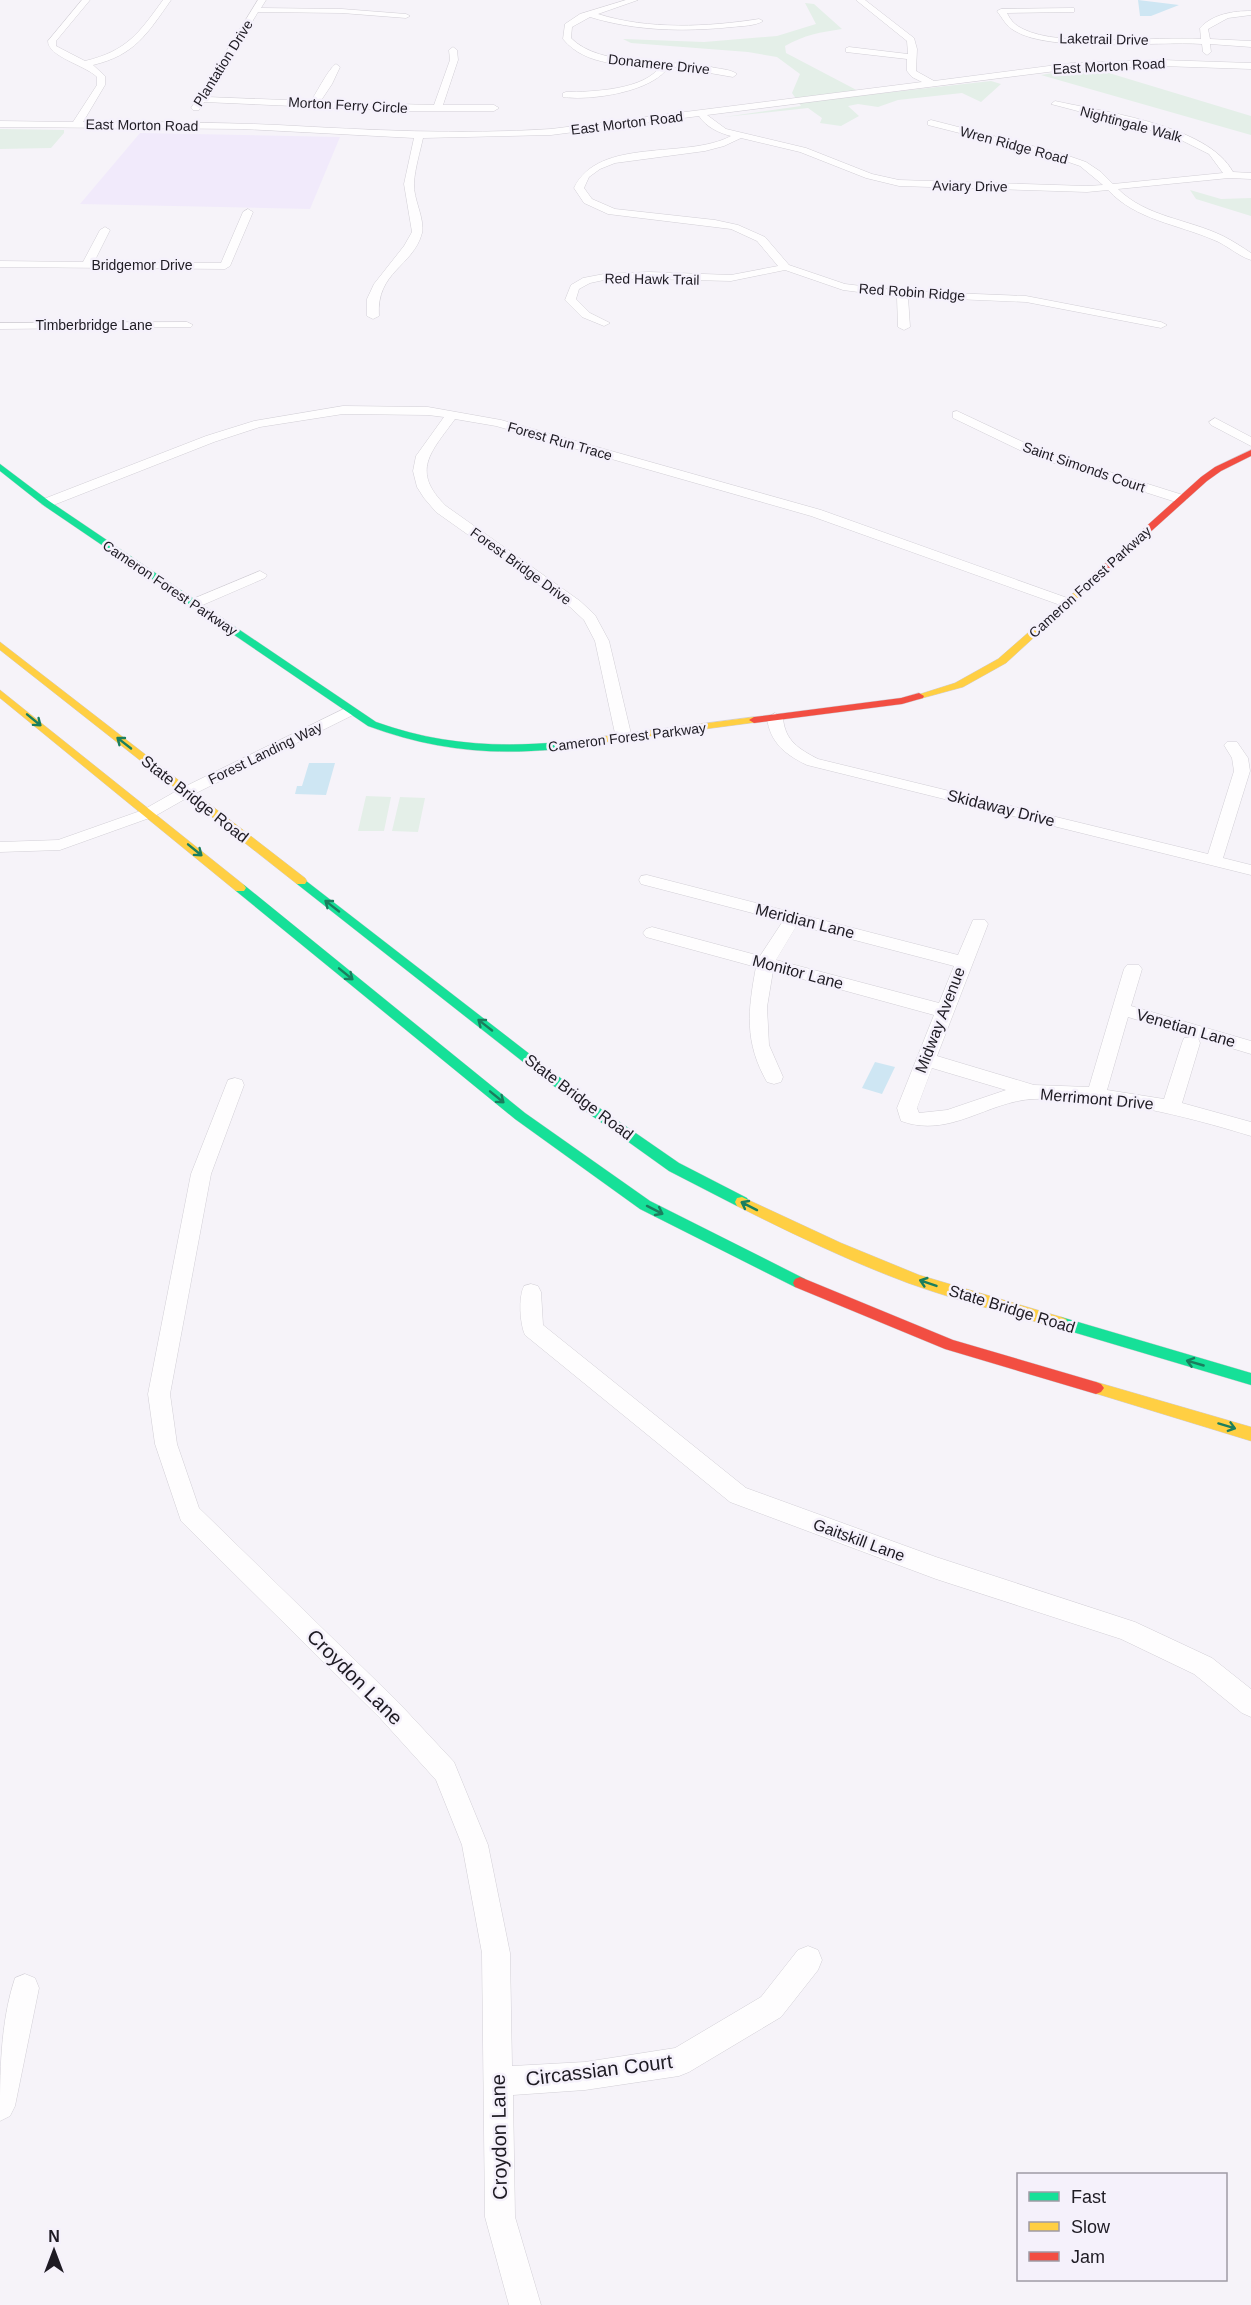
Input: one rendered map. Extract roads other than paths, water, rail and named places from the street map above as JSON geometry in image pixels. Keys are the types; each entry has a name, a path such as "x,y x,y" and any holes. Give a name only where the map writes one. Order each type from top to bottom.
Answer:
{"main road":[{"name":"Cameron Forest Parkway","path":"0,467 46,503 372,724 398,736 462,750 521,750 902,701 959,686 1002,661 1181,499 1218,469 1251,453"},
{"name":"State Bridge Road","path":"0,645 593,1110 674,1167 817,1240 895,1272 953,1292 1251,1379"},
{"path":"0,693 520,1116 645,1205 805,1286 950,1344 1251,1434"},
{"path":"68,747 63,753 120,800 128,821"}],"street":[{"path":"76,124 102,81 98,72 86,64 56,51 52,46 52,41 86,0"},
{"path":"86,64 115,57 133,46 167,0"},
{"name":"Plantation Drive","path":"185,125 262,0"},
{"name":"Donamere Drive","path":"634,0 576,19 568,26 567,39 574,47 589,54 611,59 666,63 734,74"},
{"path":"860,0 881,19 911,40 912,57 909,66 911,72 934,84"},
{"path":"256,10 342,11 406,16"},
{"name":"Laketrail Drive","path":"1071,10 1001,11 1009,23 1015,27 1033,34 1072,42 1205,42 1251,45"},
{"path":"1210,64 1204,28 1209,23 1227,16 1251,13"},
{"path":"590,14 615,21 651,26 722,27 759,21"},
{"path":"437,109 454,60 453,50"},
{"path":"849,50 912,57"},
{"path":"566,95 590,94 643,83 658,76 666,63"},
{"name":"East Morton Road","path":"0,124 185,125 418,137 551,132 1072,66 1210,64 1251,66"},
{"path":"314,103 328,84 336,67"},
{"name":"Morton Ferry Circle","path":"201,99 437,109 495,108"},
{"name":"Nightingale Walk","path":"1054,104 1149,127 1197,142 1222,161 1229,175"},
{"name":"Aviary Drive","path":"702,114 706,120 723,131 804,150 869,176 899,183 1062,189 1110,187 1229,175 1251,176"},
{"name":"Wren Ridge Road","path":"931,123 1070,159 1092,170 1124,201 1137,209 1219,238 1251,257"},
{"path":"739,135 724,143 702,149 638,156 610,162 586,174 580,181 579,188 588,201 612,212 734,227 761,239 785,267"},
{"path":"373,316 372,299 379,284 410,247 417,232 409,184 418,137"},
{"name":"Bridgemor Drive","path":"0,264 225,266 248,212"},
{"path":"87,264 105,230"},
{"name":"Red Robin Ridge","path":"785,267 843,287 902,294 1026,299 1161,325"},
{"name":"Red Hawk Trail","path":"604,323 586,315 570,300 572,292 582,283 613,276 732,278 754,276 785,267"},
{"path":"902,294 904,327"},
{"name":"Timberbridge Lane","path":"0,326 187,325"},
{"name":"Forest Run Trace","path":"46,503 227,429 286,418 343,411 400,409 453,414 497,423 816,513 1068,603"},
{"name":"Forest Bridge Drive","path":"453,414 422,456 419,471 423,487 441,509 575,604 590,618 602,641 624,738"},
{"name":"Saint Simonds Court","path":"957,415 1036,453 1181,499"},
{"path":"1215,422 1251,442"},
{"path":"193,604 260,575"},
{"name":"Forest Landing Way","path":"0,847 60,845 149,813 186,792 350,711"},
{"name":"Skidaway Drive","path":"775,718 776,732 782,744 795,754 813,762 1251,870"},
{"path":"1214,861 1242,771 1240,758 1232,745"},
{"name":"Meridian Lane","path":"647,880 963,962"},
{"path":"774,1077 760,1045 758,1007 765,963 793,918"},
{"name":"Midway Avenue","path":"908,1116 907,1108 925,1059 979,924"},
{"name":"Monitor Lane","path":"652,933 944,1011"},
{"path":"1096,1095 1133,969"},
{"name":"Venetian Lane","path":"1121,1009 1251,1047"},
{"path":"1171,1106 1191,1043"},
{"path":"925,1059 1036,1093"},
{"name":"Croydon Lane","path":"235,1085 201,1174 159,1394 166,1444 189,1514 389,1710 445,1771 475,1845 496,1953 500,2217 525,2305"},
{"name":"Merrimont Drive","path":"908,1116 912,1119 927,1119 958,1114 1022,1093 1096,1095 1130,1098 1171,1106 1251,1129"},
{"name":"Gaitskill Lane","path":"531,1293 533,1329 738,1495 936,1568 1126,1630 1203,1666 1251,1705"},
{"name":"Circassian Court","path":"497,2081 585,2076 678,2062 771,2007 808,1960"},
{"path":"0,2106 25,1988"}],"water":[{"path":"1138,0 1179,5 1151,16 1140,16"},
{"path":"309,763 335,763 326,795 295,794 297,786 302,786"},
{"path":"875,1062 895,1067 882,1094 862,1088"}]}
